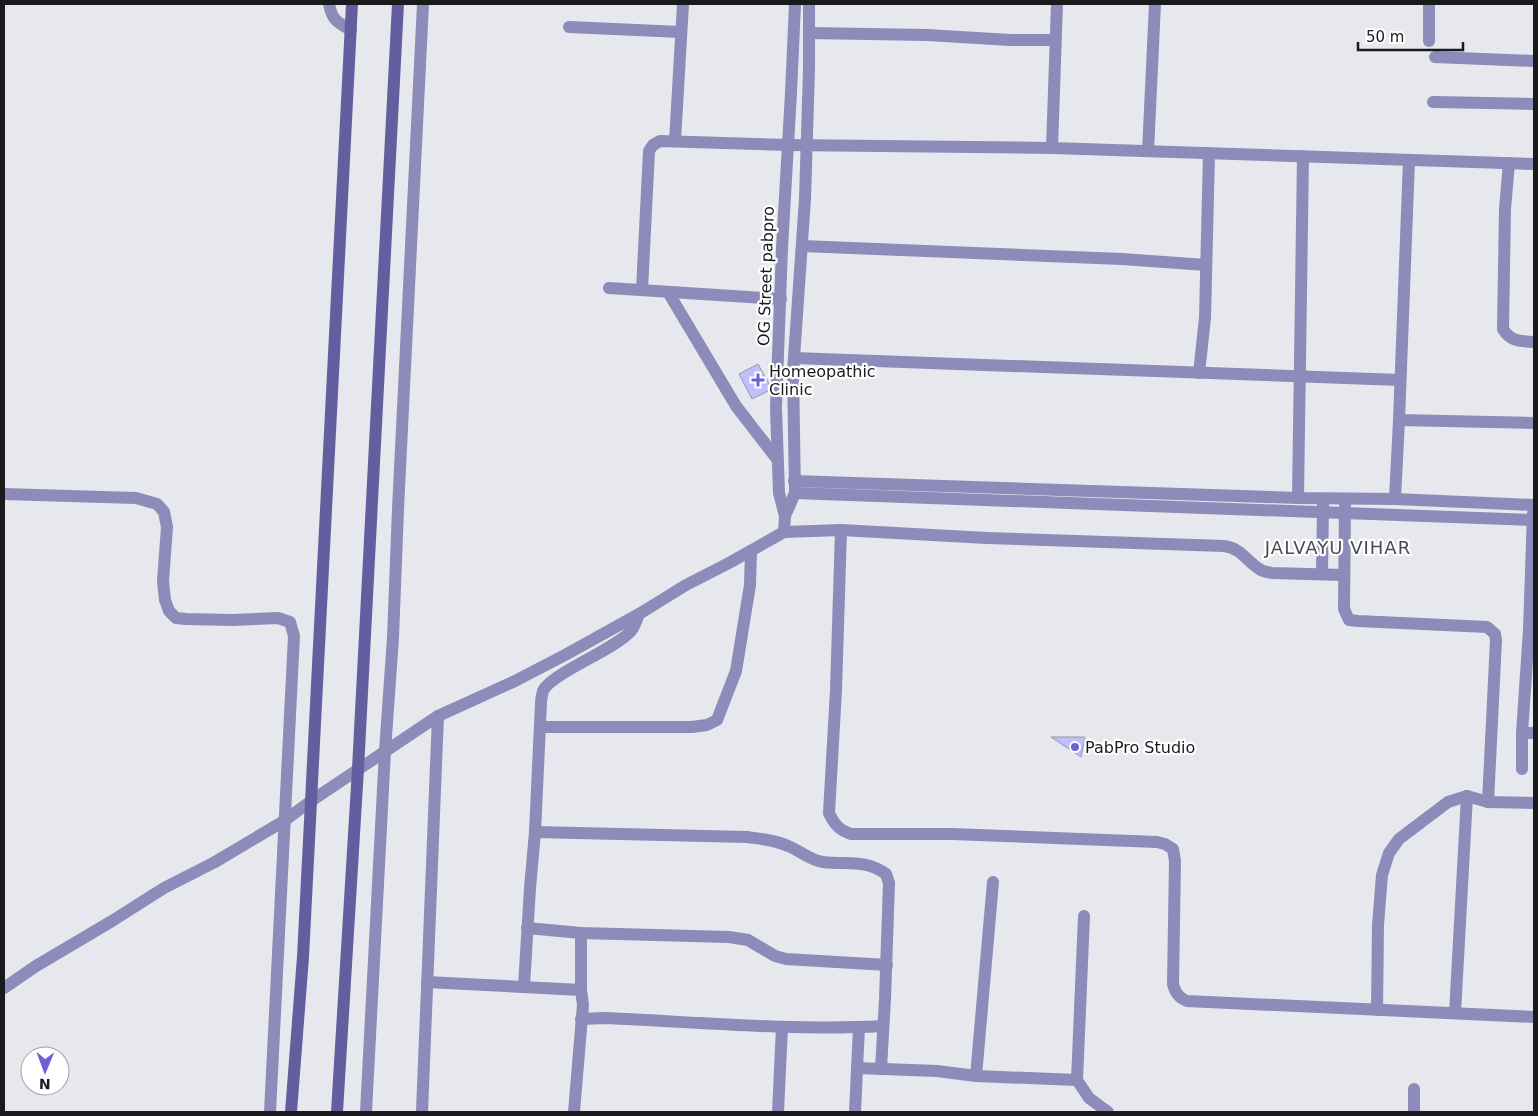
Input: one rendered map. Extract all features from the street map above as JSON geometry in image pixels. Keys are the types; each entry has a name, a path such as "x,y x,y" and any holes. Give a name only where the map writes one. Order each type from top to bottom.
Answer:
{"main road":[{"path":"292,1112 303,957 352,4"},
{"path":"337,1112 358,769 398,4"}],"street":[{"path":"330,4 331,15 336,21 351,30"},
{"path":"366,1112 385,751 393,638 423,4"},
{"path":"675,141 683,4"},
{"name":"OG Street pabpro","path":"785,516 778,486 776,408 795,4"},
{"name":"OG Street pabpro","path":"785,516 794,487 794,358 805,199 809,4"},
{"path":"1052,148 1057,4"},
{"path":"1148,151 1155,4"},
{"path":"1429,4 1429,41"},
{"path":"569,27 681,32"},
{"path":"809,34 927,35 1010,40 1055,40"},
{"path":"1435,57 1534,61"},
{"path":"1433,102 1534,104"},
{"path":"642,290 649,151 652,145 660,141 788,145 1052,148 1534,164"},
{"path":"1198,373 1204,318 1209,153"},
{"path":"1298,498 1303,156"},
{"path":"1395,499 1409,160"},
{"path":"1509,163 1505,209 1503,329 1507,336 1515,340 1534,342"},
{"path":"802,246 1112,258 1206,265"},
{"path":"609,288 781,299"},
{"path":"668,292 736,406 777,458"},
{"path":"794,358 1400,380"},
{"path":"1399,420 1534,423"},
{"path":"778,486 1534,520"},
{"path":"794,487 1395,499 1534,505 1528,733 1522,769"},
{"path":"4,494 136,498 157,504 164,512 167,527 163,581 165,600 169,611 176,618 233,620 278,618 290,622 294,636 270,1112"},
{"path":"1322,574 1323,499"},
{"path":"1345,499 1344,609 1350,620 1487,627 1495,634 1488,802"},
{"path":"784,532 785,516"},
{"path":"4,988 36,966 164,888 214,862 284,821 438,716 515,682 784,532 841,530 987,538 1224,546 1238,550 1261,570 1272,573 1344,575"},
{"path":"841,530 836,690 829,813 833,822 841,831 851,834 952,834 1157,842 1165,844 1173,849 1175,861 1173,984 1174,991 1187,1002 1534,1017"},
{"path":"540,727 692,727 707,725 716,720 736,671 750,585 751,551"},
{"path":"524,986 543,690 556,678 623,639 633,630 639,614"},
{"path":"422,1112 438,716"},
{"path":"1377,1010 1378,925 1382,875 1389,853 1399,839 1448,802 1467,796 1488,802 1534,804"},
{"path":"1455,1013 1467,796"},
{"path":"535,832 747,837 790,846 812,859 823,862 867,864 877,867 886,874 889,883 887,965 881,1068"},
{"path":"976,1076 993,882"},
{"path":"1084,916 1077,1080 1089,1098 1108,1112"},
{"path":"527,928 581,933 729,937 748,940 774,956 786,959 887,965"},
{"path":"574,1112 583,1005 581,990 581,933"},
{"path":"427,982 581,990"},
{"path":"581,1019 604,1018 782,1027 884,1026"},
{"path":"778,1112 782,1027"},
{"path":"855,1112 859,1027"},
{"path":"857,1068 937,1071 976,1076 1077,1080"},
{"path":"1414,1088 1414,1112"}],"building":[{"path":"758,364 772,389 752,399 739,374"},
{"name":"PabPro Studio","path":"1051,737 1085,737 1081,757"}],"place":[{"name":"Homeopathic Clinic","path":"758,380"},
{"name":"PabPro Studio","path":"1075,747"}],"district":[{"name":"JALVAYU VIHAR","path":"1338,547"}]}
